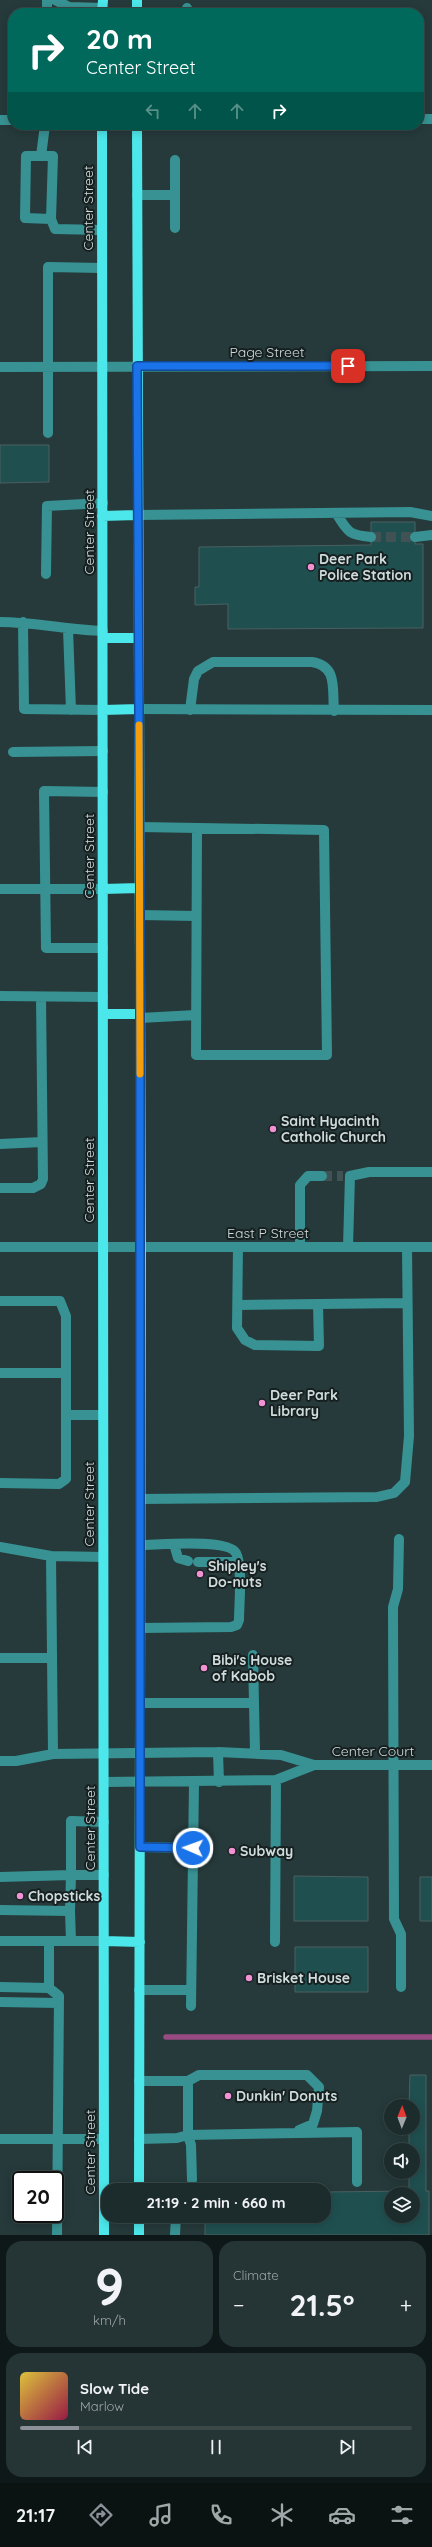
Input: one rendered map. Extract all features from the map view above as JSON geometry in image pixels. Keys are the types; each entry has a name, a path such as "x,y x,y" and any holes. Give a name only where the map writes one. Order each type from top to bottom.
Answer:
{"main road":[{"name":"Center Street","path":"102,130 104,2235"},
{"path":"137,130 137,515 140,827 139,2183"},
{"path":"102,516 137,515"},
{"path":"103,634 139,638"},
{"path":"103,710 139,709"},
{"path":"103,889 140,888"},
{"path":"103,1014 140,1016"},
{"path":"104,1941 140,1942"},
{"path":"139,2223 139,2235"}],"street":[{"path":"55,0 69,7 103,7"},
{"path":"40,156 44,130"},
{"path":"51,219 25,218 26,156 53,156 51,219 55,229 102,230"},
{"path":"175,160 175,228"},
{"path":"137,195 175,195"},
{"path":"48,433 48,267 102,268"},
{"name":"Page Street","path":"0,367 432,366"},
{"path":"46,574 47,506 103,503"},
{"path":"137,515 410,512 432,516"},
{"path":"336,513 347,530 354,536 371,537"},
{"path":"414,537 432,535"},
{"path":"0,622 23,622 103,634"},
{"path":"23,622 24,709 103,710"},
{"path":"68,629 71,710"},
{"path":"190,710 194,679 198,671 213,662 312,662 323,664 330,672 334,711"},
{"path":"139,709 334,711 432,710"},
{"path":"13,752 103,751"},
{"path":"103,792 44,791 46,948 103,948"},
{"path":"140,827 324,830 327,1055 196,1055 197,828"},
{"path":"0,889 103,889"},
{"path":"140,915 196,916"},
{"path":"0,996 103,997"},
{"path":"0,1188 32,1188 41,1184 43,1179 41,997"},
{"path":"140,1016 196,1015"},
{"path":"0,1144 42,1142"},
{"path":"348,1247 347,1176 369,1172 432,1172"},
{"path":"300,1247 300,1185 308,1176 322,1176"},
{"name":"East P Street","path":"0,1247 432,1247"},
{"path":"238,1247 237,1328 245,1340 255,1345 319,1346 318,1304"},
{"path":"140,1498 377,1497 394,1493 405,1482 408,1443 406,1247"},
{"path":"0,1301 60,1301 66,1316 66,1479 59,1484 0,1483"},
{"path":"238,1305 407,1302"},
{"path":"0,1373 66,1373"},
{"path":"66,1415 103,1415"},
{"path":"399,1539 398,1589 392,1607 394,1919 402,1934 401,1987"},
{"path":"174,1544 178,1558 193,1562 238,1562"},
{"path":"140,1545 214,1544 230,1547 236,1552 238,1562 239,1620 237,1625 140,1628"},
{"path":"0,1546 51,1556 104,1557"},
{"path":"51,1556 53,1754"},
{"path":"253,1654 255,1752"},
{"path":"0,1658 52,1658"},
{"path":"140,1703 254,1703"},
{"name":"Center Court","path":"0,1761 16,1761 53,1754 104,1752 255,1752 281,1755 314,1766 432,1765"},
{"path":"218,1752 219,1782"},
{"name":"Center Court","path":"104,1782 219,1782 276,1780 314,1766"},
{"path":"274,1942 276,1780"},
{"path":"191,2006 194,1782"},
{"path":"71,1941 71,1821 104,1822"},
{"path":"140,1847 193,1848"},
{"path":"0,1877 104,1875"},
{"path":"0,1910 70,1911"},
{"path":"0,1941 104,1941"},
{"path":"49,1941 49,1988"},
{"path":"0,1987 49,1988 58,1996 57,2235"},
{"path":"139,1990 191,1990"},
{"path":"0,2002 59,2003"},
{"path":"139,2081 188,2081 199,2075 307,2075 319,2087 317,2111 312,2124 295,2131"},
{"path":"188,2081 188,2135 191,2145 192,2180"},
{"path":"139,2139 177,2138 188,2135 295,2131 357,2132 357,2182"},
{"path":"0,2139 104,2139"},
{"path":"175,2235 176,2223"}],"building":[{"path":"0,445 49,445 49,482 0,483"},
{"name":"Deer Park Police Station","path":"371,522 415,522 415,544 423,544 423,628 228,629 228,604 195,605 195,587 199,587 199,547 371,545"},
{"path":"294,1876 368,1877 368,1921 294,1921"},
{"path":"420,1877 432,1877 432,1921 420,1921"},
{"path":"295,1947 368,1947 368,1992 295,1992"},
{"path":"410,2075 426,2075 426,2191 429,2191 429,2235 205,2235 205,2223 331,2223 331,2192 384,2191 384,2223 420,2223 420,2187 409,2187 409,2179 420,2179 420,2143 409,2143 409,2135 420,2135 420,2099 409,2099"}],"waterway":[{"path":"166,2037 432,2037"}],"tunnel":[{"path":"371,537 415,537"},
{"path":"322,1176 343,1176"}],"slow traffic":[{"path":"139,725 140,1074"}],"place":[{"name":"Deer Park Police Station","path":"311,567"},
{"name":"Saint Hyacinth Catholic Church","path":"273,1129"},
{"name":"Deer Park Library","path":"262,1403"},
{"name":"Shipley's Do-nuts","path":"200,1574"},
{"name":"Bibi's House of Kabob","path":"204,1668"},
{"name":"Subway","path":"232,1851"},
{"name":"Chopsticks","path":"20,1896"},
{"name":"Brisket House","path":"249,1978"},
{"name":"Dunkin' Donuts","path":"228,2096"}],"route":[{"path":"193,1848 140,1847 141,1276 137,366 348,366"}]}
